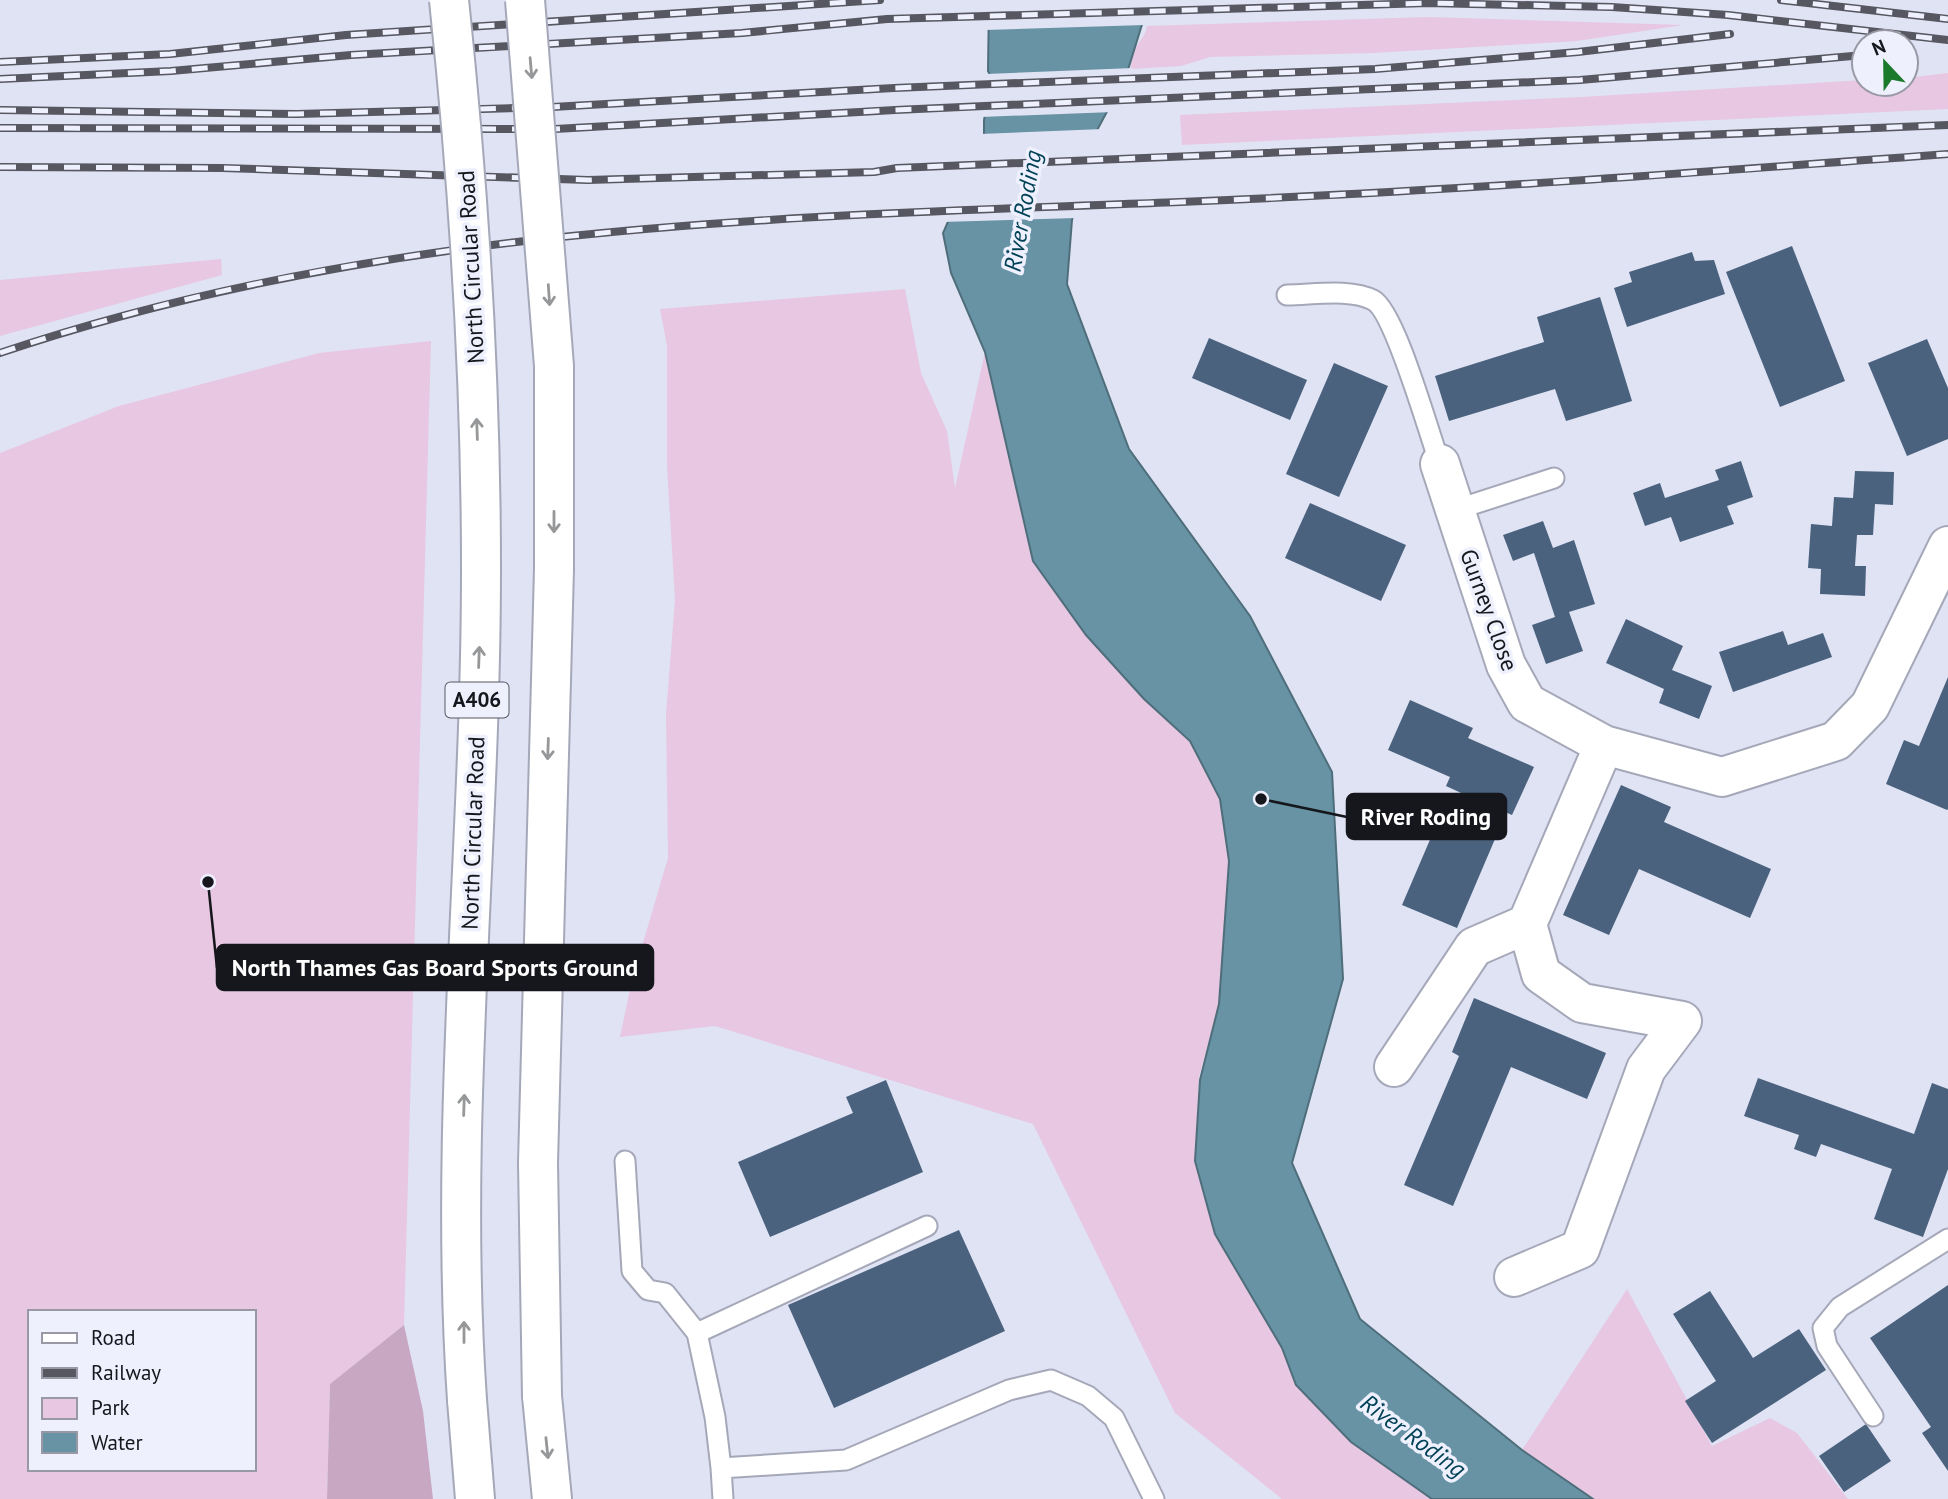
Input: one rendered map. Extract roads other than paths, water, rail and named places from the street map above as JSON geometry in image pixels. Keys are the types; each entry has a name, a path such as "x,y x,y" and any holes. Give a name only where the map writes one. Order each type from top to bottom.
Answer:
{"main road":[{"name":"North Circular Road","path":"449,0 467,169 481,570 462,1164 467,1400 475,1499"},
{"path":"525,0 554,366 554,569 538,1163 542,1396 552,1499"},
{"name":"Gurney Close","path":"1440,464 1506,665 1527,703 1604,745 1722,778 1836,741 1870,706 1948,546"},
{"path":"1514,1277 1580,1250 1646,1069 1682,1021 1582,1003 1541,974 1527,924 1604,745"},
{"path":"1394,1067 1474,947 1527,924"}],"lane":[{"path":"1287,295 1348,295 1372,299 1381,306 1395,331 1440,464"},
{"path":"1455,510 1554,478"},
{"path":"625,1161 632,1271 648,1290 665,1293 697,1333 715,1417 723,1499"},
{"path":"697,1333 927,1226"},
{"path":"1873,1416 1827,1346 1823,1328 1840,1307 1948,1239"},
{"path":"721,1468 846,1460 1009,1390 1051,1380 1088,1396 1114,1418 1154,1499"}],"water":[{"path":"989,0 1144,18 1126,76 1095,134 1072,220 1067,284 1129,449 1250,616 1332,772 1343,979 1292,1163 1360,1319 1522,1450 1593,1499 1432,1499 1351,1442 1296,1385 1282,1348 1215,1234 1195,1161 1200,1080 1219,1004 1229,861 1220,799 1190,741 1144,699 1086,635 1033,561 985,352 951,273 943,233 984,139 984,120 992,79 988,71"}],"railway":[{"path":"0,62 170,54 346,35 880,0"},
{"path":"1781,0 1948,19"},
{"path":"0,79 171,71 351,55 742,33 887,19 1428,3 1612,7 1728,15 1948,40"},
{"path":"0,110 297,114 552,107 894,88 1375,69 1578,52 1730,34"},
{"path":"0,128 555,129 895,110 1580,80 1850,56"},
{"path":"0,167 222,168 588,180 874,172 897,168 1948,125"},
{"path":"0,353 144,310 289,277 436,252 584,235 732,222 1468,187 1948,154"}],"place":[{"name":"River Roding","path":"1261,799"},
{"name":"North Thames Gas Board Sports Ground","path":"208,882"}]}
